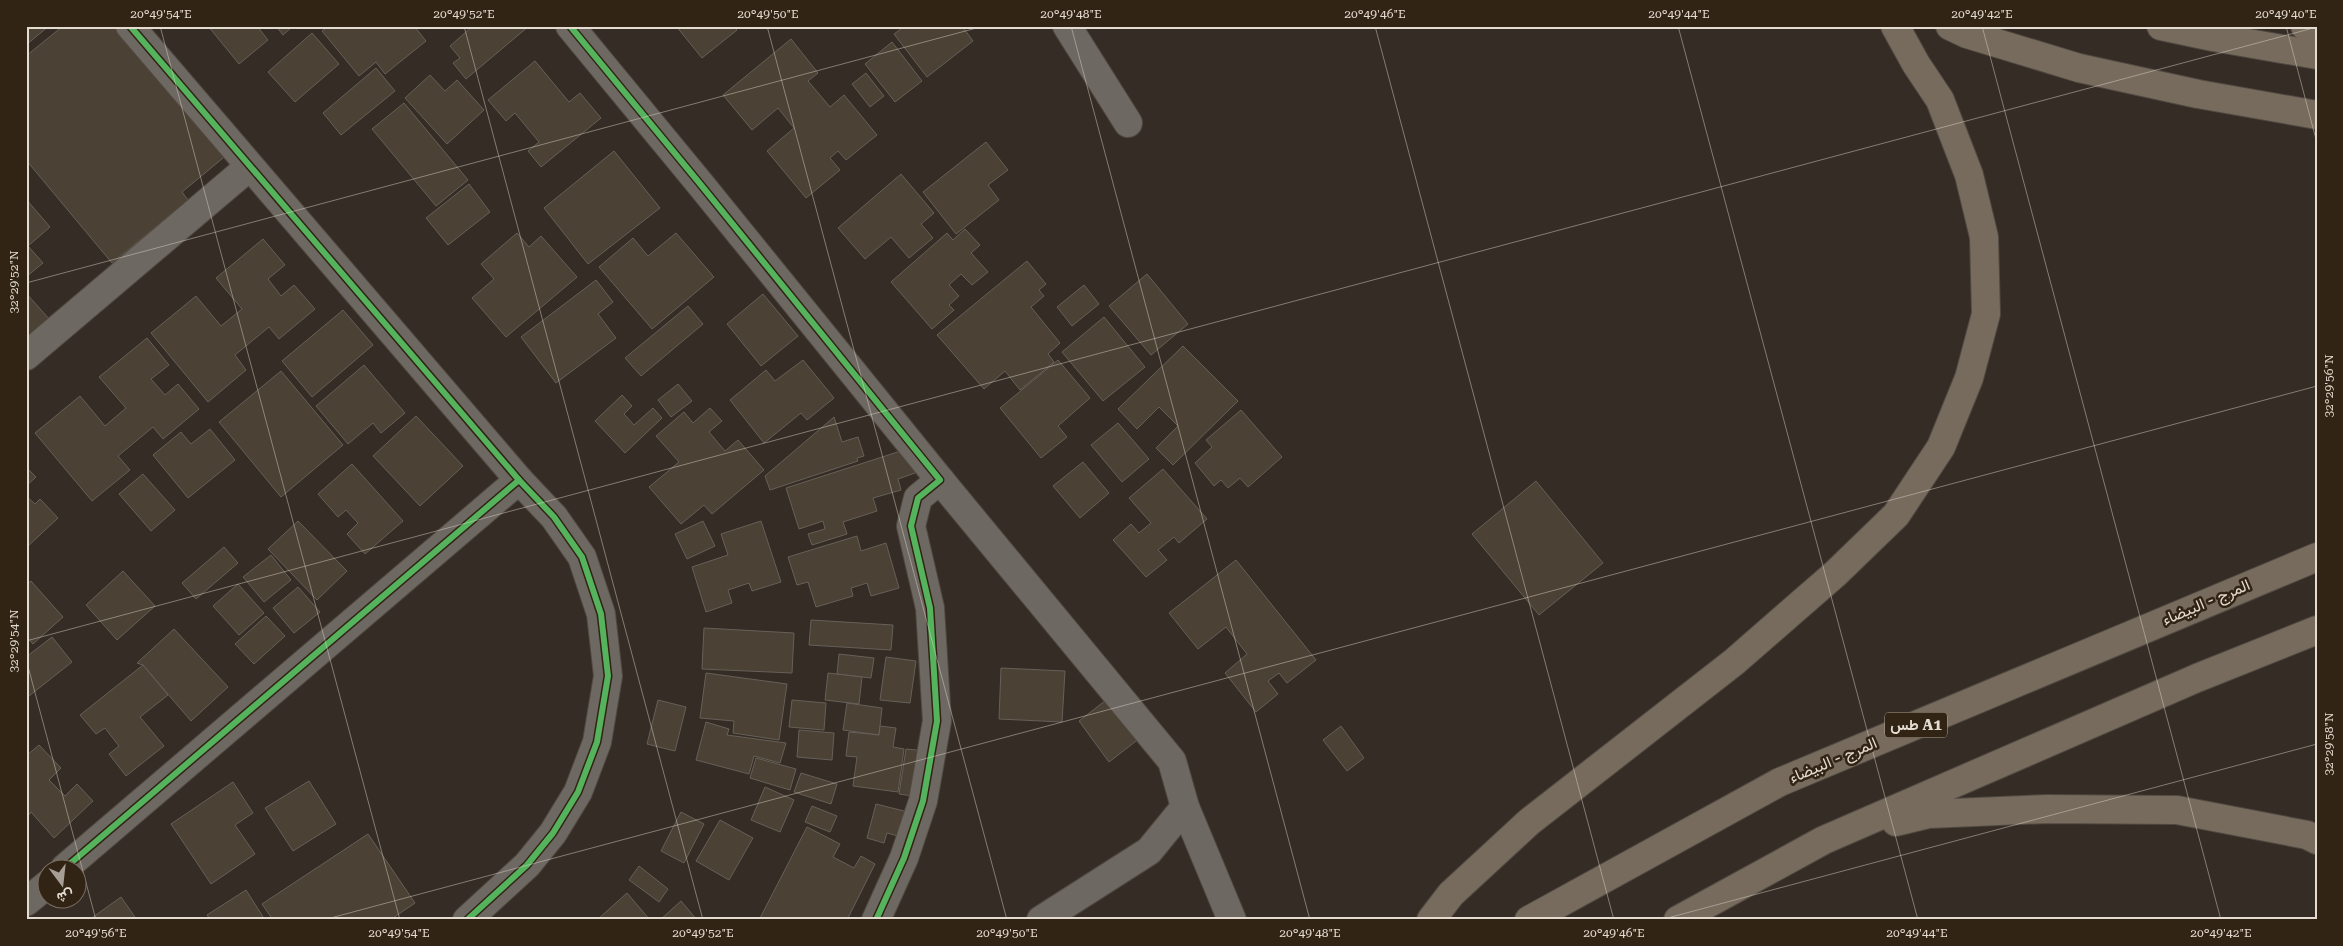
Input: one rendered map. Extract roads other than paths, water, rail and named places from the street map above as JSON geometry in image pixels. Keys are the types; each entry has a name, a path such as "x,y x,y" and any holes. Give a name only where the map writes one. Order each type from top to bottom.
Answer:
{"highway":[{"path":"1431,920 1450,894 1529,822 1734,662 1835,574 1896,515 1941,447 1969,378 1986,314 1984,237 1969,175 1940,100 1916,64 1895,26"},
{"path":"1950,26 1967,34 2079,68 2198,94 2317,115"},
{"path":"2162,26 2213,38 2317,54"},
{"path":"2305,26 2317,32"},
{"name":"المرج - البيضاء","path":"1529,920 1780,782 2317,557"},
{"path":"1678,920 1824,840 2188,682 2317,630"},
{"path":"1824,840 1929,814 2047,809 2177,810 2307,835 2317,840"}],"street":[{"path":"130,26 519,480 554,517 582,557 601,614 608,676 597,742 578,792 553,833 527,864 467,920"},
{"path":"570,26 708,192 940,480 1172,761 1185,807 1232,920"},
{"path":"1067,26 1128,123"},
{"path":"26,356 249,167"},
{"path":"77,858 519,480"},
{"path":"876,920 904,858 923,801 937,721 930,608 911,526 918,498 940,480"},
{"path":"1041,920 1149,851 1185,807"},
{"path":"26,902 38,892"}]}
